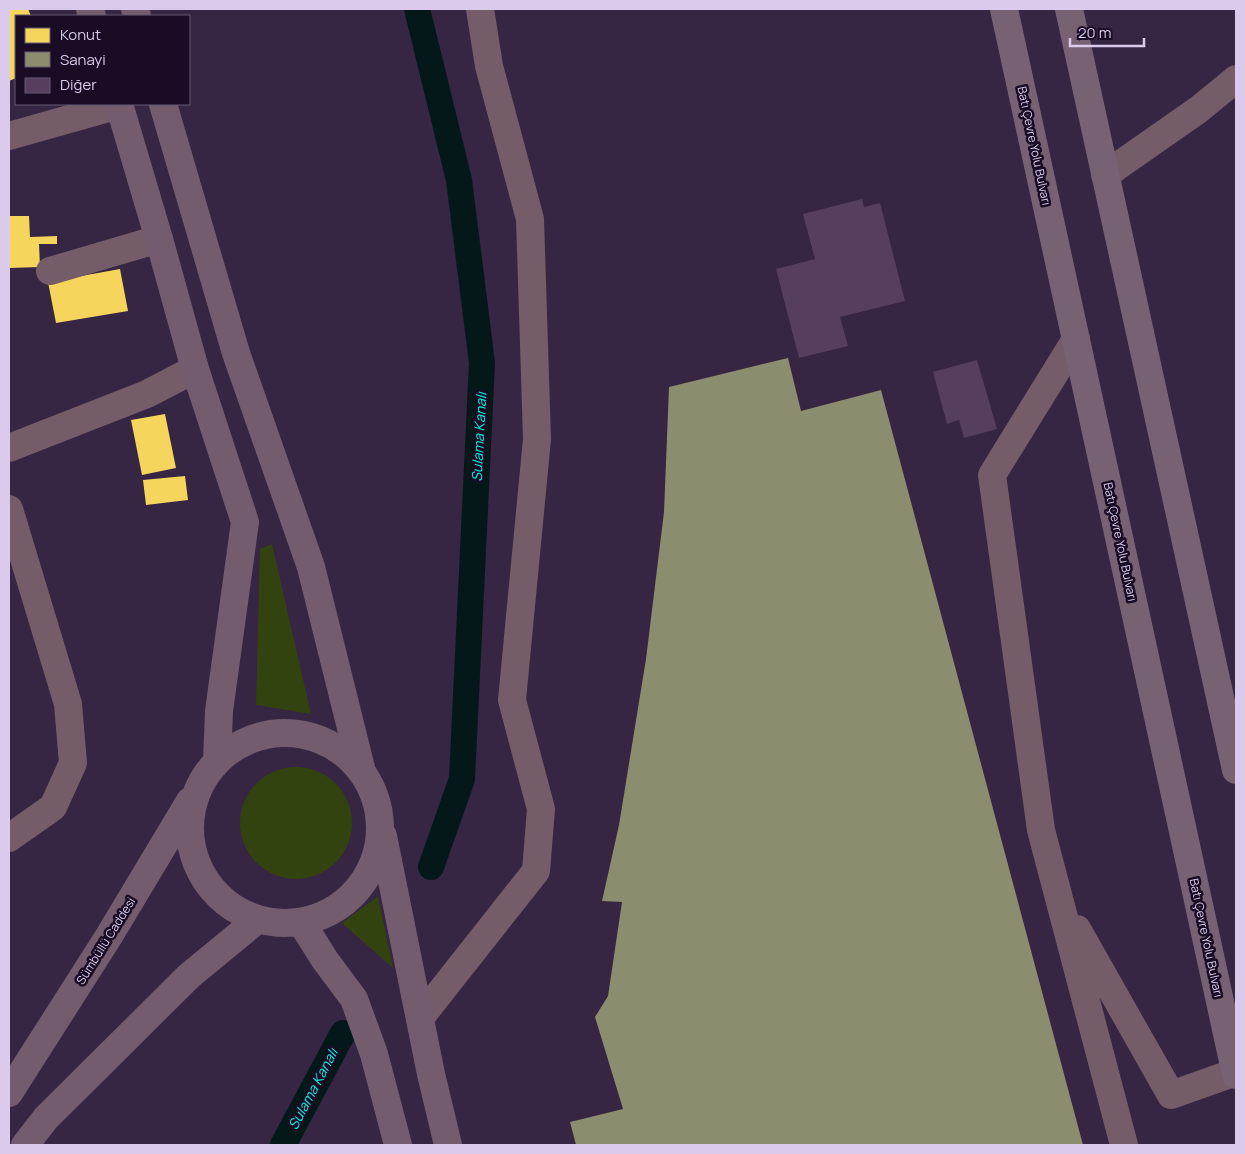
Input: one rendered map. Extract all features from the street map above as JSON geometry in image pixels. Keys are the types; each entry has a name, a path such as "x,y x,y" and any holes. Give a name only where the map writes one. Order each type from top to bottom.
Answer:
{"highway":[{"name":"Batı Çevre Yolu Bulvarı","path":"1004,9 1236,1074"},
{"path":"1069,9 1236,770"}],"main road":[{"path":"119,105 195,369 245,522 218,711 217,760"},
{"path":"163,105 236,353 310,567 360,768 376,797 420,1018 448,1145"},
{"path":"217,760 244,741 275,732 307,734 337,747 360,768"},
{"name":"Sümbüllü Caddesi","path":"9,1093 109,936 198,787 217,760"},
{"path":"198,787 190,819 192,851 202,874 228,905 257,920 289,924 301,922 318,918 343,905 364,884 377,858 381,829"},
{"path":"25,1145 46,1118 189,976 257,920"},
{"path":"301,922 354,999 374,1054 398,1145"}],"street":[{"path":"420,1018 536,871 542,809 512,700 537,438 530,219 489,66 480,9"},
{"path":"1105,175 1198,110 1236,79"},
{"path":"9,136 116,105"},
{"path":"50,271 159,239"},
{"path":"1076,339 992,475 1041,830 1124,1145"},
{"path":"9,448 147,394 195,369"},
{"path":"9,511 68,704 73,763 53,806 9,838"},
{"path":"1059,897 1171,1095 1236,1074"}],"green space":[{"path":"272,544 311,714 256,705 260,549"},
{"path":"296,767 317,771 336,783 348,802 352,823 348,844 336,863 317,875 296,879 275,875 256,863 244,844 240,823 244,802 256,783 275,771"},
{"path":"378,896 393,968 342,923"}],"building: Konut":[{"path":"9,9 28,9 31,15 15,15 15,78 9,81"},
{"path":"9,216 29,216 30,237 57,236 57,244 39,244 40,267 9,268"},
{"path":"120,269 128,311 56,323 48,282"},
{"path":"165,414 176,468 142,475 131,420"},
{"path":"185,476 188,500 146,505 143,480"}],"building: Sanayi":[{"path":"788,358 801,411 881,390 1083,1145 576,1145 570,1122 623,1109 595,1017 608,996 622,902 602,901 619,825 646,659 664,512 669,387"}],"building: Diğer":[{"path":"862,199 864,207 880,203 905,301 840,317 848,346 799,358 776,269 815,259 803,214"},
{"path":"977,360 997,429 964,438 959,420 947,424 933,372"}],"waterway":[{"name":"Sulama Kanalı","path":"417,9 459,180 482,363 462,779 431,867"},
{"name":"Sulama Kanalı","path":"283,1145 343,1033"}]}
